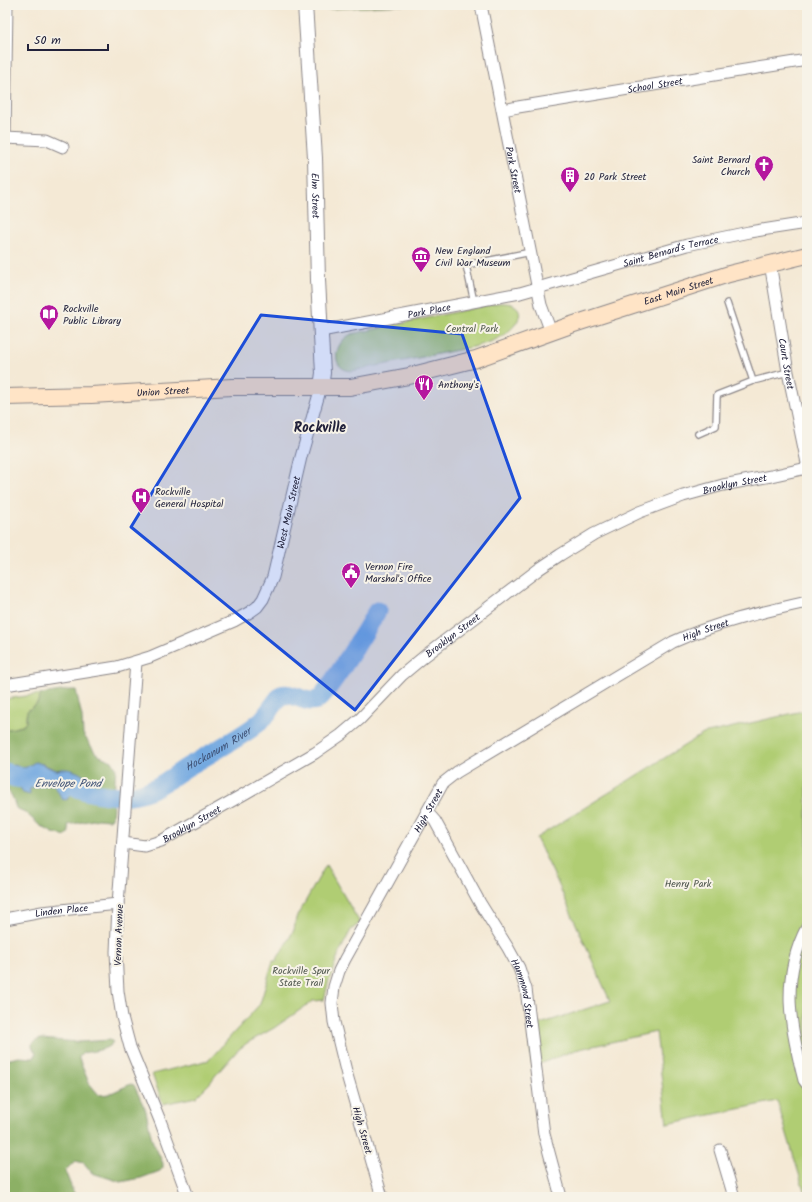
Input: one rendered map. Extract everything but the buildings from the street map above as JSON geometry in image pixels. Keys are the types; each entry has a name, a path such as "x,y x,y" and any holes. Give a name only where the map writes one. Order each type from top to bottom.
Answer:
{"main road":[{"name":"East Main Street","path":"551,332 729,274 807,255"},
{"path":"321,387 350,387 441,369 493,354 551,332"},
{"name":"Union Street","path":"5,398 71,396 238,386 321,387"}],"street":[{"path":"7,5 5,138 47,140 63,147"},
{"name":"Elm Street","path":"305,5 315,166 317,276 323,373 321,387"},
{"name":"Park Street","path":"482,5 537,289 542,310 551,332"},
{"name":"School Street","path":"503,110 807,60"},
{"name":"Saint Bernard's Terrace","path":"537,289 677,247 749,232 807,223"},
{"name":"Court Street","path":"770,263 788,372 807,463"},
{"name":"Park Place","path":"321,331 537,289"},
{"name":"West Main Street","path":"5,685 117,667 136,662 234,621 254,610 263,599 271,584 303,450 321,387"},
{"name":"Brooklyn Street","path":"123,843 145,846 161,841 324,748 364,715 402,674 544,566 594,534 640,512 683,496 723,485 807,468"},
{"name":"High Street","path":"382,1197 340,1049 334,1022 332,995 336,978 345,959 443,783 457,772 665,646 690,634 709,628 761,612 807,602"},
{"name":"Vernon Avenue","path":"136,662 118,904 117,978 125,1030 132,1053 161,1123 188,1197"},
{"name":"Hammond Street","path":"427,812 434,821 480,903 519,968 526,989 544,1134 561,1197"},
{"name":"Linden Place","path":"5,919 42,912 118,904"},
{"path":"807,927 795,957 790,978 791,1015 795,1047 804,1080 807,1084"},
{"path":"720,1150 734,1197"}],"lane":[{"path":"474,302 466,265 531,252"},
{"path":"727,303 753,381"},
{"path":"698,434 716,426 717,395 753,381 788,372"}],"highlighted area":[{"path":"261,315 462,334 520,498 355,710 131,527"}],"green space":[{"path":"313,5 403,5 313,10"},
{"name":"Central Park","path":"498,303 514,305 520,312 519,318 512,329 498,339 490,342 473,347 352,371 340,366 337,361 338,349 341,343 352,334"},
{"path":"76,690 82,717 83,734 95,752 112,761 116,768 112,818 108,820 98,819 68,825 69,832 66,836 53,833 39,825 25,812 16,808 12,796 5,787 5,730 23,726 26,722 27,711 37,704 41,694","holes":["34,763 43,764 56,770 62,769 91,793 71,795 67,800 53,784 31,788 23,793 10,767 18,766 24,768"]},
{"path":"41,694 37,704 29,710 26,715 26,722 22,726 5,730 5,699"},
{"name":"Henry Park","path":"807,710 806,1197 777,1101 667,1124 656,1032 575,1050 532,1067 528,1028 610,1001 557,881 536,838 703,734"},
{"name":"Rockville Spur State Trail","path":"326,865 360,923 351,930 339,953 329,980 324,1000 313,1001 274,1028 247,1043 237,1051 196,1097 163,1104 152,1074 209,1060 260,1004 273,961 276,961 294,930 296,918"},
{"path":"41,1039 78,1042 110,1040 113,1042 103,1049 83,1053 79,1059 89,1083 99,1095 109,1094 131,1084 134,1085 146,1111 152,1140 163,1163 163,1168 160,1171 141,1178 121,1182 92,1173 84,1163 75,1161 65,1171 77,1197 5,1197 5,1060 19,1057 34,1058 36,1053 32,1047 32,1044"}],"water":[{"name":"Envelope Pond","path":"35,762 56,770 67,769 77,772 90,782 92,792 71,795 66,800 62,799 53,784 32,787 30,790 30,795 23,793 10,767 14,765 24,768"}],"waterway":[{"name":"Hockanum River","path":"67,783 85,791 106,795 117,796 138,794 153,789 164,783 184,769 252,728 263,719 281,695 286,694 308,701 317,700 338,673 377,611"},
{"name":"Hockanum River","path":"5,772 8,775 17,778 41,777"}],"place":[{"name":"Saint Bernard Church","path":"764,182"},
{"name":"20 Park Street","path":"570,193"},
{"name":"New England Civil War Museum","path":"421,273"},
{"name":"Rockville Public Library","path":"49,331"},
{"name":"Anthony's","path":"424,401"},
{"name":"Rockville General Hospital","path":"141,514"},
{"name":"Vernon Fire Marshal's Office","path":"351,589"}],"district":[{"name":"Rockville","path":"320,427"}]}
